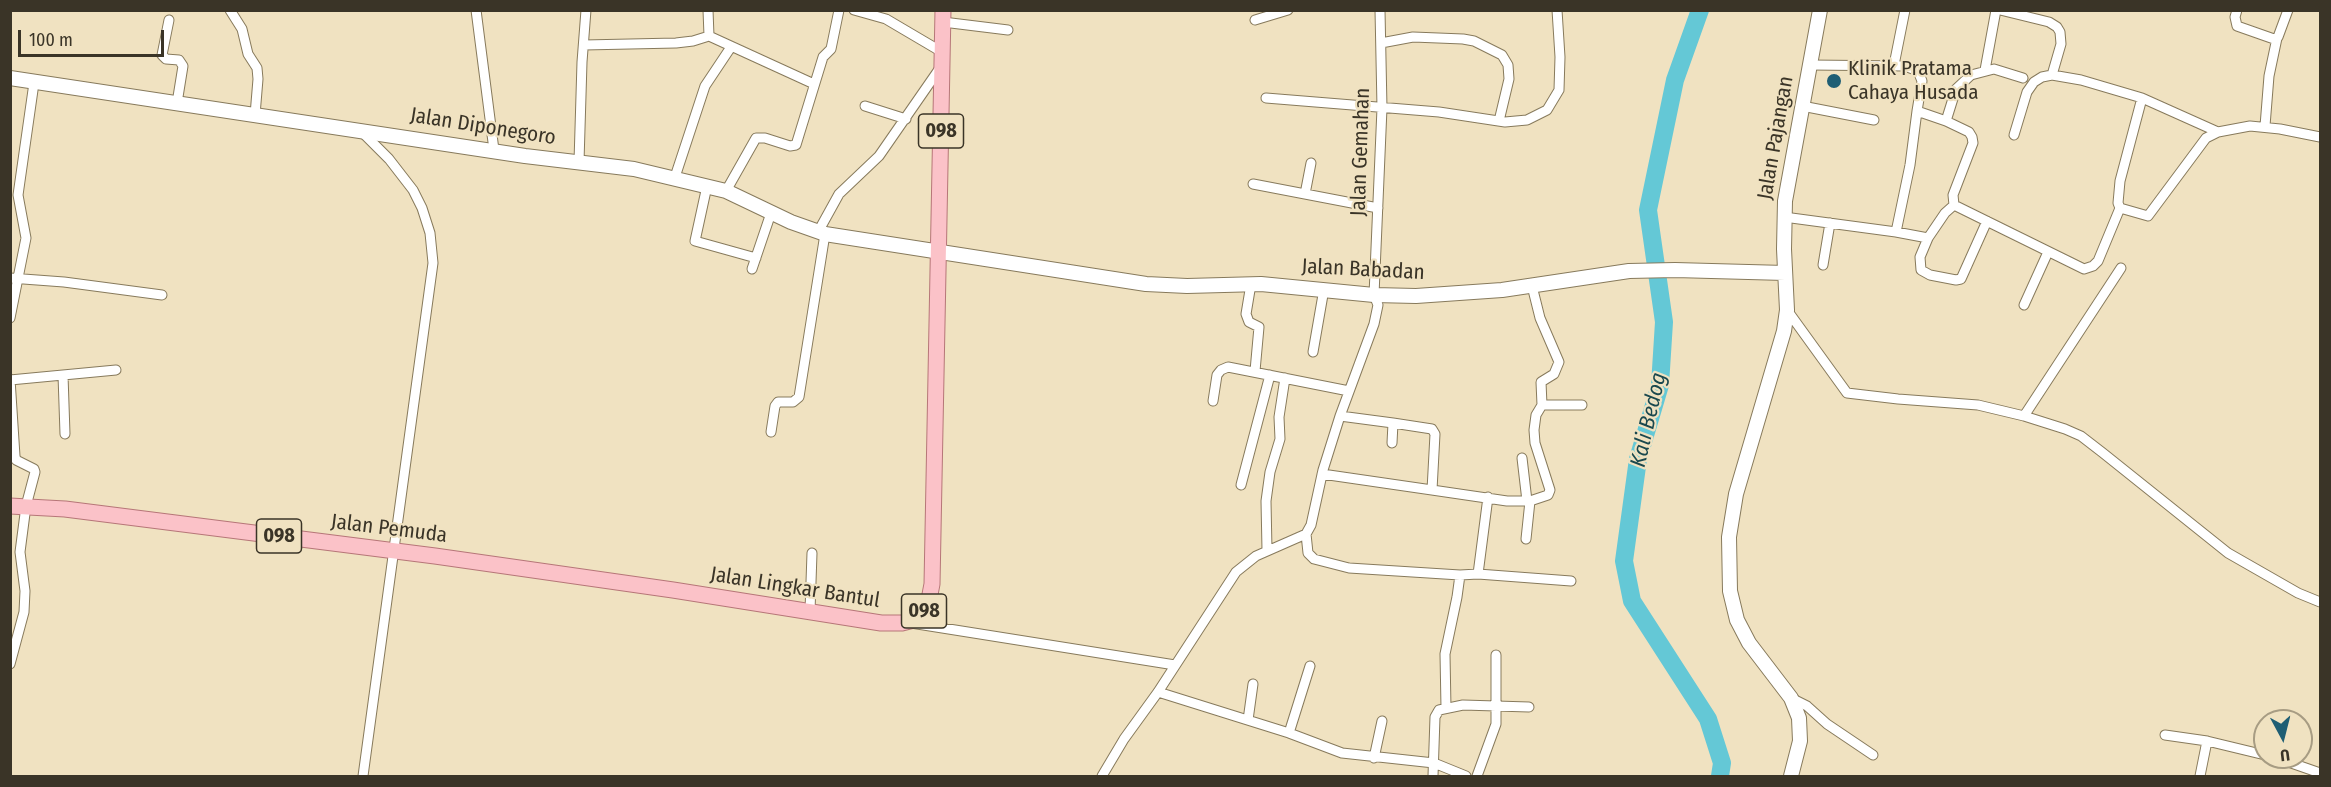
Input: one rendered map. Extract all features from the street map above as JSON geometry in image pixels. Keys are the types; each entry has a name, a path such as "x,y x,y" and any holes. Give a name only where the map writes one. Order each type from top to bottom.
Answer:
{"main road":[{"name":"Jalan Pajangan","path":"1791,698 1763,663 1737,620 1732,602 1729,563 1730,523 1736,494 1770,385 1784,331 1787,310 1784,217 1820,10"},
{"name":"098","path":"908,622 926,609 931,596 932,584 943,16"},
{"name":"Jalan Diponegoro","path":"10,78 634,169 726,191 771,213 821,233 939,252"},
{"name":"Jalan Babadan","path":"939,252 1146,284 1188,286 1251,284 1374,295 1438,295 1532,286 1629,271 1785,273"},
{"name":"Jalan Pemuda","path":"18,506 76,510 547,571"},
{"name":"Jalan Lingkar Bantul","path":"547,571 890,624 908,622"},
{"path":"1791,698 1800,726 1798,748 1791,777"}],"street":[{"path":"230,10 242,28 248,54 257,68 255,115"},
{"path":"476,10 494,150"},
{"path":"579,162 586,10"},
{"path":"708,10 709,36"},
{"path":"726,191 756,138 765,138 790,146 796,145 823,57 831,49 839,10"},
{"path":"771,432 775,406 778,402 793,402 799,397 821,233 839,194 873,164 906,119 942,58 886,20 854,10"},
{"path":"1255,20 1288,10"},
{"name":"Jalan Gemahan","path":"1305,534 1311,525 1322,474 1340,416 1374,324 1378,305 1374,295 1382,108 1380,10"},
{"path":"1266,98 1439,112 1499,121 1516,121 1534,117 1547,110 1558,95 1561,75 1557,10"},
{"path":"1894,65 1905,10"},
{"path":"1985,70 1998,10 2049,22 2057,27 2061,44 2052,75"},
{"path":"2237,10 2235,17 2237,26 2271,39 2277,38"},
{"path":"2265,126 2269,76 2277,38 2288,10"},
{"path":"943,16 1008,30"},
{"path":"169,20 162,55 166,59 182,61 177,103"},
{"path":"584,45 676,44 693,42 709,36 814,84"},
{"path":"1381,44 1413,37 1463,39 1474,41 1502,55 1508,65 1509,79 1499,121"},
{"path":"675,177 705,86 731,47"},
{"path":"1810,65 1894,65 1911,68 1921,76 1922,83 1910,165 1896,231"},
{"path":"1946,121 1956,88 1971,75 1994,69 2023,78"},
{"path":"2014,135 2027,92 2034,82 2052,75 2081,80 2142,98 2218,132"},
{"path":"10,318 14,278 26,238 18,189 34,83"},
{"path":"1954,205 2084,269 2093,266 2098,261 2120,208 2118,203 2120,181 2142,98"},
{"path":"865,106 906,119"},
{"path":"1802,106 1874,120"},
{"path":"1917,111 1970,132 1973,141 1953,195 1954,205"},
{"path":"2120,208 2148,216 2206,138 2218,132 2250,126 2265,126 2320,137"},
{"path":"360,130 389,159 413,190 430,233 434,263 363,777"},
{"path":"1305,194 1311,163"},
{"path":"1253,184 1378,208"},
{"path":"707,186 695,241 756,258"},
{"path":"1954,205 1944,213 1920,256 1921,270 1930,275 1950,280 1960,279 1987,221"},
{"path":"752,269 771,213"},
{"path":"1784,217 1896,231 1928,238"},
{"path":"1823,265 1830,223"},
{"path":"2024,305 2048,252"},
{"path":"2024,416 2121,268"},
{"path":"14,278 162,295"},
{"path":"1251,284 1246,319 1259,327 1255,371"},
{"path":"1322,474 1507,501 1529,501 1548,495 1550,490 1535,443 1535,422 1542,405 1541,382 1554,374 1558,362 1540,318 1532,286"},
{"path":"1313,352 1324,289"},
{"path":"1787,310 1847,393 1978,405 2024,416 2080,436 2228,553 2279,583 2320,602"},
{"path":"1214,401 1216,375 1222,369 1230,367 1349,392"},
{"path":"10,664 25,604 18,506 35,472 16,460 11,380 116,370"},
{"path":"63,375 65,434"},
{"path":"1241,485 1270,375"},
{"path":"1267,550 1266,501 1270,472 1280,439 1279,417 1285,378"},
{"path":"1542,405 1582,405"},
{"path":"1340,416 1432,429 1435,434 1432,490"},
{"path":"1392,442 1394,423"},
{"path":"1522,458 1529,501 1526,539"},
{"path":"1478,574 1488,497"},
{"path":"1102,777 1124,739 1158,692 1236,572 1244,564 1267,550 1305,534 1308,553 1314,559 1349,568 1571,581"},
{"path":"810,611 812,553"},
{"path":"1446,708 1445,654 1460,575"},
{"path":"926,609 944,628"},
{"path":"908,622 1175,665"},
{"path":"1477,777 1494,733 1496,655"},
{"path":"1290,733 1310,666"},
{"path":"1248,720 1253,684"},
{"path":"1158,692 1290,733 1342,753 1434,763 1466,777"},
{"path":"1791,698 1807,706 1827,724 1873,755"},
{"path":"1432,777 1435,717 1439,710 1463,705 1529,707"},
{"path":"1374,758 1382,721"},
{"path":"2165,735 2253,751"},
{"path":"2200,777 2207,741"}],"waterway":[{"name":"Kali Bedog","path":"1700,10 1675,80 1648,210 1664,322 1660,385 1638,459 1624,561 1632,601 1708,719 1722,763 1720,776"}],"place":[{"name":"Klinik Pratama Cahaya Husada","path":"1834,81"}]}
